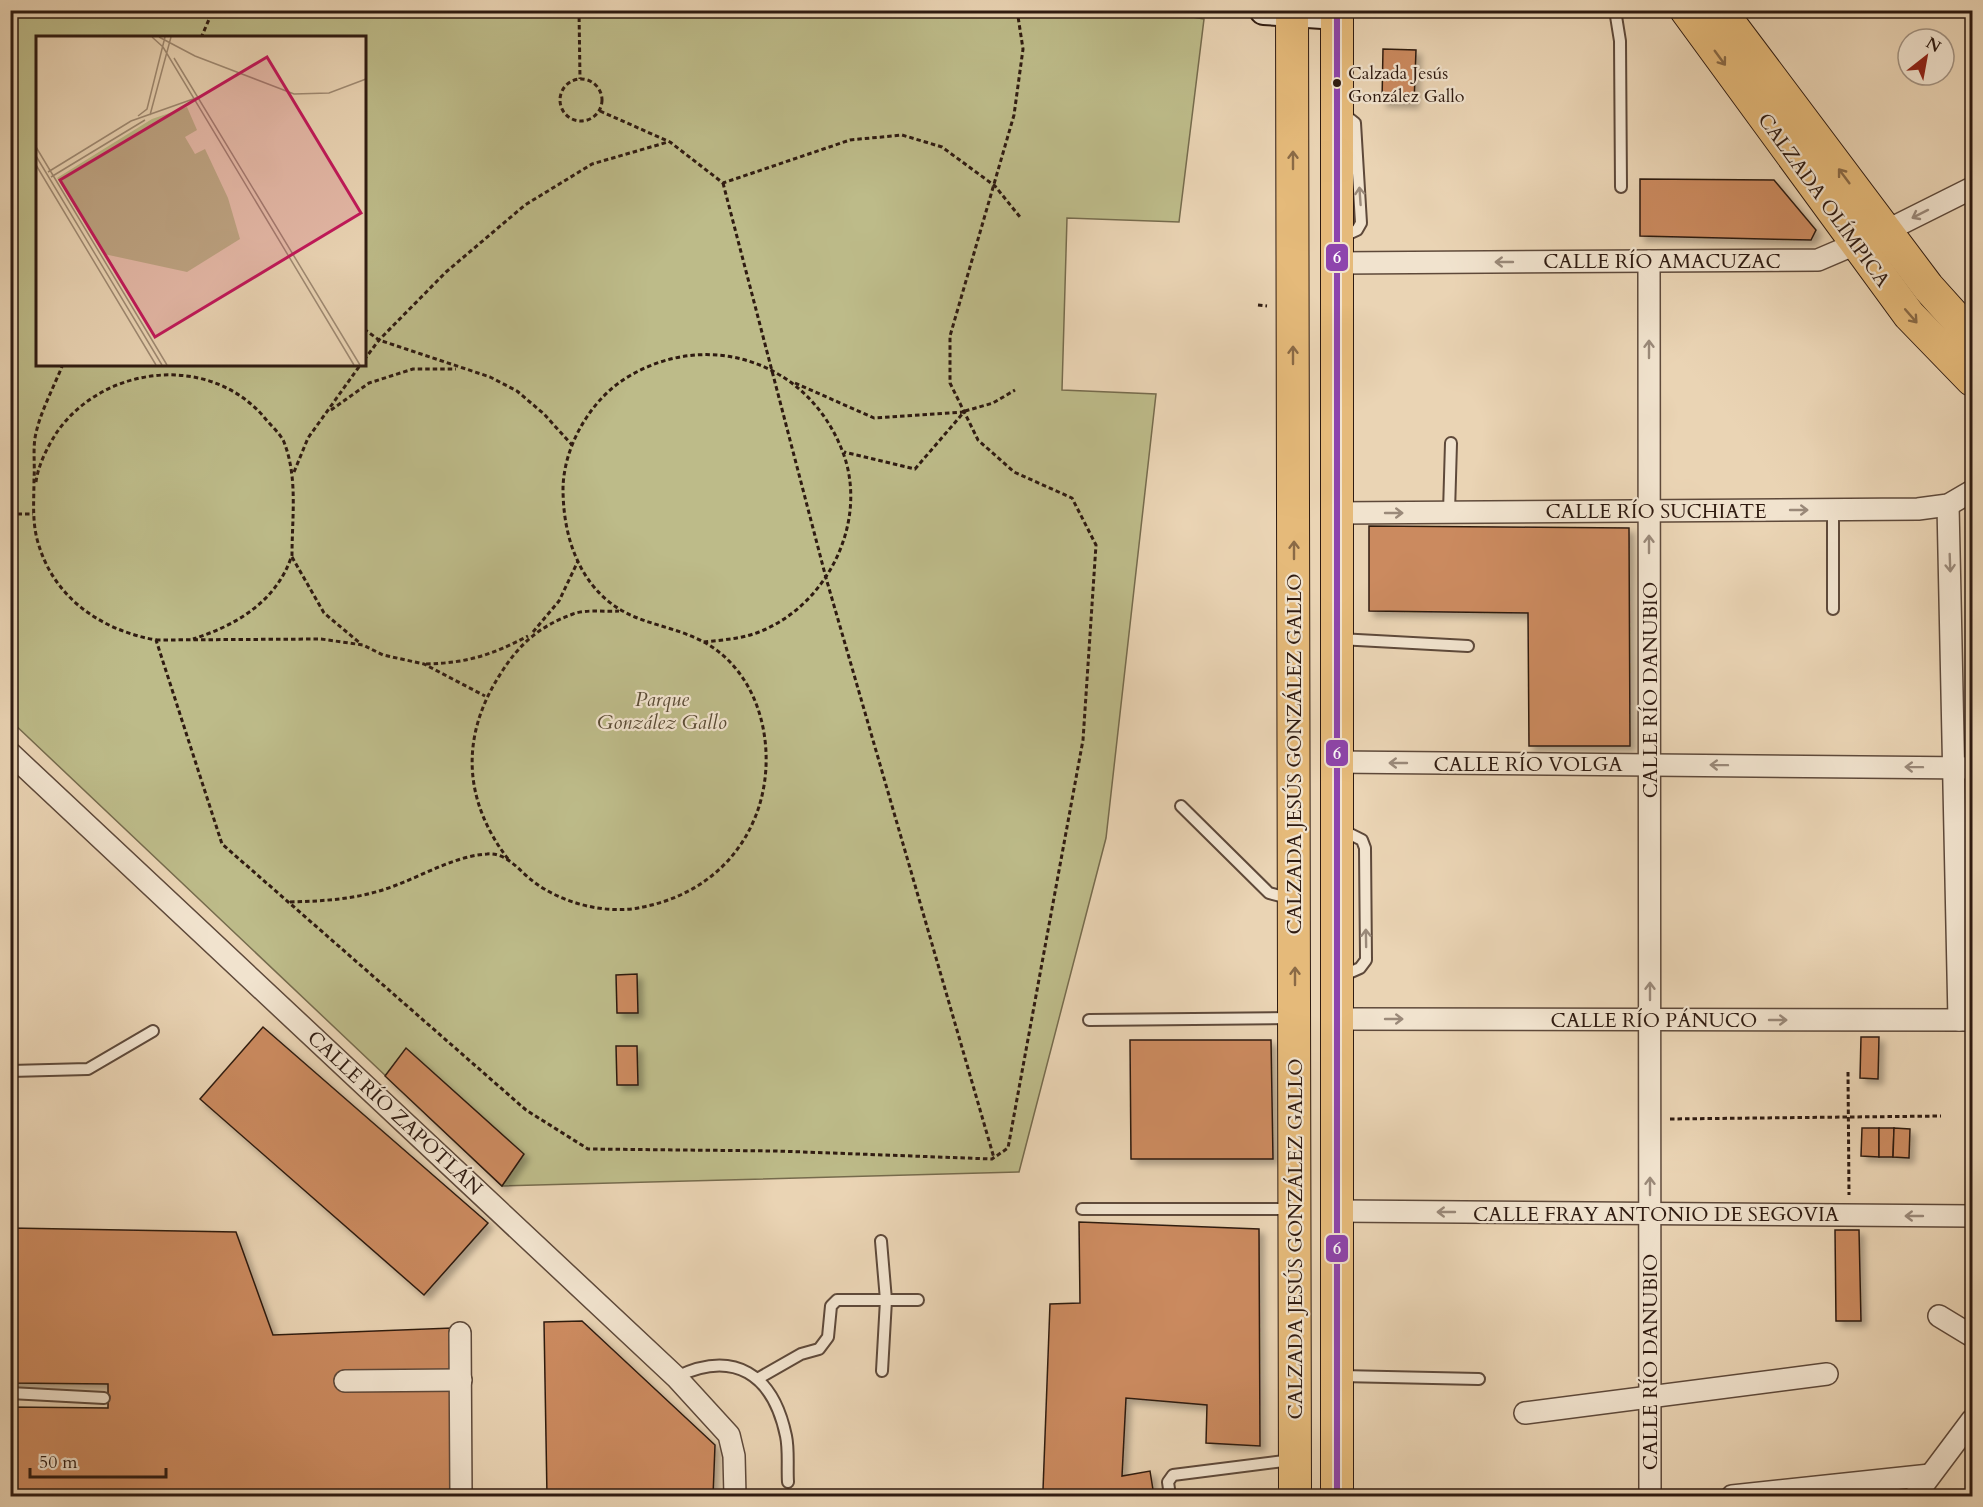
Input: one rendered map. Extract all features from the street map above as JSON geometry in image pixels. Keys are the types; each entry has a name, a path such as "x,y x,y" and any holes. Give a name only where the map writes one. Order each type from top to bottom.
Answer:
{"main road":[{"name":"CALZADA OLÍMPICA","path":"1686,10 1909,315 1972,380"},
{"name":"CALZADA OLÍMPICA","path":"1720,10 1928,287 1972,336"},
{"path":"1283,11 1337,13"},
{"name":"CALZADA JESÚS GONZÁLEZ GALLO","path":"1283,11 1295,900 1295,1497"},
{"name":"CALZADA JESÚS GONZÁLEZ GALLO","path":"1337,13 1335,513 1337,1497"},
{"path":"1295,1322 1338,1216"}],"street":[{"name":"CALLE RÍO AMACUZAC","path":"1336,251 1649,261 1818,260 1886,231 1972,188"},
{"name":"CALLE RÍO DANUBIO","path":"1649,261 1650,1497"},
{"name":"CALLE RÍO SUCHIATE","path":"1335,513 1918,509 1948,505 1972,491"},
{"path":"1948,505 1964,768 1966,1020"},
{"name":"CALLE RÍO ZAPOTLÁN","path":"10,753 676,1377 729,1435 734,1456 735,1497"},
{"name":"CALLE RÍO VOLGA","path":"1335,762 1964,768"},
{"name":"CALLE RÍO PÁNUCO","path":"1336,1019 1966,1020"},
{"name":"CALLE FRAY ANTONIO DE SEGOVIA","path":"1338,1216 1650,1214 1972,1216"},
{"path":"1939,1316 1972,1336"},
{"path":"460,1333 461,1497"},
{"path":"1524,1413 1827,1374"},
{"path":"345,1381 461,1380"},
{"path":"1915,1497 1972,1420"},
{"path":"1732,1497 1930,1475"}],"lane":[{"path":"1615,10 1620,41 1621,187"},
{"path":"1449,512 1450,443"},
{"path":"1833,510 1833,609"},
{"path":"1335,639 1468,646"},
{"path":"1181,806 1269,892 1295,900"},
{"path":"1089,1020 1295,1018"},
{"path":"10,1071 88,1069 153,1031"},
{"path":"1082,1209 1295,1209"},
{"path":"881,1241 886,1300 882,1371"},
{"path":"759,1378 801,1354 819,1349 828,1337 831,1306 837,1300 918,1300"},
{"path":"676,1377 693,1369 720,1365 745,1371 759,1378 782,1422 786,1437 788,1482"},
{"path":"1337,1376 1479,1379"},
{"path":"10,1393 104,1398"},
{"path":"1170,1497 1168,1482 1173,1475 1296,1460"},
{"path":"10,1496 46,1497"}],"path":[{"path":"202,36 213,10"},
{"path":"579,10 580,79"},
{"path":"156,640 222,844 526,1110 588,1149 994,1158 1008,1148 1083,740 1096,545 1072,498 1014,472 978,440 950,383 950,336 1014,115 1023,49 1017,10"},
{"path":"580,79 598,87 602,99 600,111 589,120 581,122 574,120 563,111 560,104 562,90 567,84 580,79"},
{"path":"600,111 670,142 723,183 826,578 994,1158"},
{"path":"723,183 850,140 902,135 942,147 995,186 1020,217"},
{"path":"366,357 379,340 446,272 525,205 592,164 670,142"},
{"path":"366,330 379,340 489,377 517,391 544,414 572,445"},
{"path":"619,612 593,585 578,561 564,518 563,481 572,445 584,422 600,400 620,382 642,369 667,359 693,354 720,354 746,359 771,369 793,383 874,418 964,412 993,403 1015,390"},
{"path":"62,366 36,437 33,514 37,538 45,562 70,599 106,626 130,636 156,640 321,639 363,645"},
{"path":"293,472 308,438 331,410 360,366"},
{"path":"331,410 369,382 391,375 413,369 460,369"},
{"path":"33,514 37,478 49,444 67,418 90,398 111,386 134,378 177,374 214,382 253,404 283,439 293,472 292,555 288,567 270,594 247,615 222,630 194,639"},
{"path":"703,642 732,639 768,627 785,618 808,601 826,578 842,549 850,517 850,484 843,452 823,413 793,383"},
{"path":"843,452 915,469 964,412"},
{"path":"10,514 33,514"},
{"path":"292,555 297,571 324,614 363,645 383,655 424,664 462,663 498,652 531,635 576,613 619,612 703,642 731,663 752,694 763,723 768,761 764,798 746,840 724,867 686,894 640,908 597,908 570,901 537,884 510,860 494,840 482,816 471,770 473,732 485,696 531,635 559,601 578,561"},
{"path":"424,664 485,696"},
{"path":"288,902 337,901 390,888 470,855 494,853 510,860"},
{"path":"1848,1072 1850,1215"},
{"path":"1650,1119 1941,1116"}],"green space":[{"name":"Parque González Gallo","path":"1150,10 1204,19 1179,222 1067,218 1062,390 1156,394 1106,838 1019,1172 502,1186 11,721 11,11"}],"building":[{"path":"1383,49 1416,50 1414,103 1382,102"},
{"path":"1640,179 1774,180 1816,230 1811,240 1640,236"},
{"path":"1369,526 1629,528 1630,746 1529,746 1528,613 1369,611"},
{"path":"637,974 638,1013 617,1013 616,975"},
{"path":"263,1027 488,1223 424,1295 200,1099"},
{"path":"1861,1037 1879,1037 1878,1079 1860,1078"},
{"path":"1130,1040 1271,1040 1273,1159 1131,1159"},
{"path":"616,1046 637,1046 638,1085 617,1085"},
{"path":"406,1048 524,1154 502,1186 385,1076"},
{"path":"1862,1128 1879,1128 1879,1157 1861,1156"},
{"path":"1879,1128 1894,1128 1893,1157 1879,1157"},
{"path":"1894,1128 1910,1129 1909,1158 1893,1157"},
{"path":"1079,1222 1259,1229 1260,1446 1206,1443 1207,1405 1126,1398 1122,1476 1150,1471 1154,1496 1008,1496 1043,1490 1050,1304 1080,1303"},
{"path":"10,1228 236,1232 273,1335 452,1328 454,1385 450,1496 10,1496 10,1407 108,1408 108,1384 10,1383"},
{"path":"1835,1230 1859,1230 1861,1321 1836,1321"},
{"path":"582,1321 715,1445 713,1496 547,1496 544,1322"}],"transit line":[{"name":"6","path":"1337,10 1337,1496"}],"place":[{"name":"Calzada Jesús González Gallo","path":"1337,83"}]}
